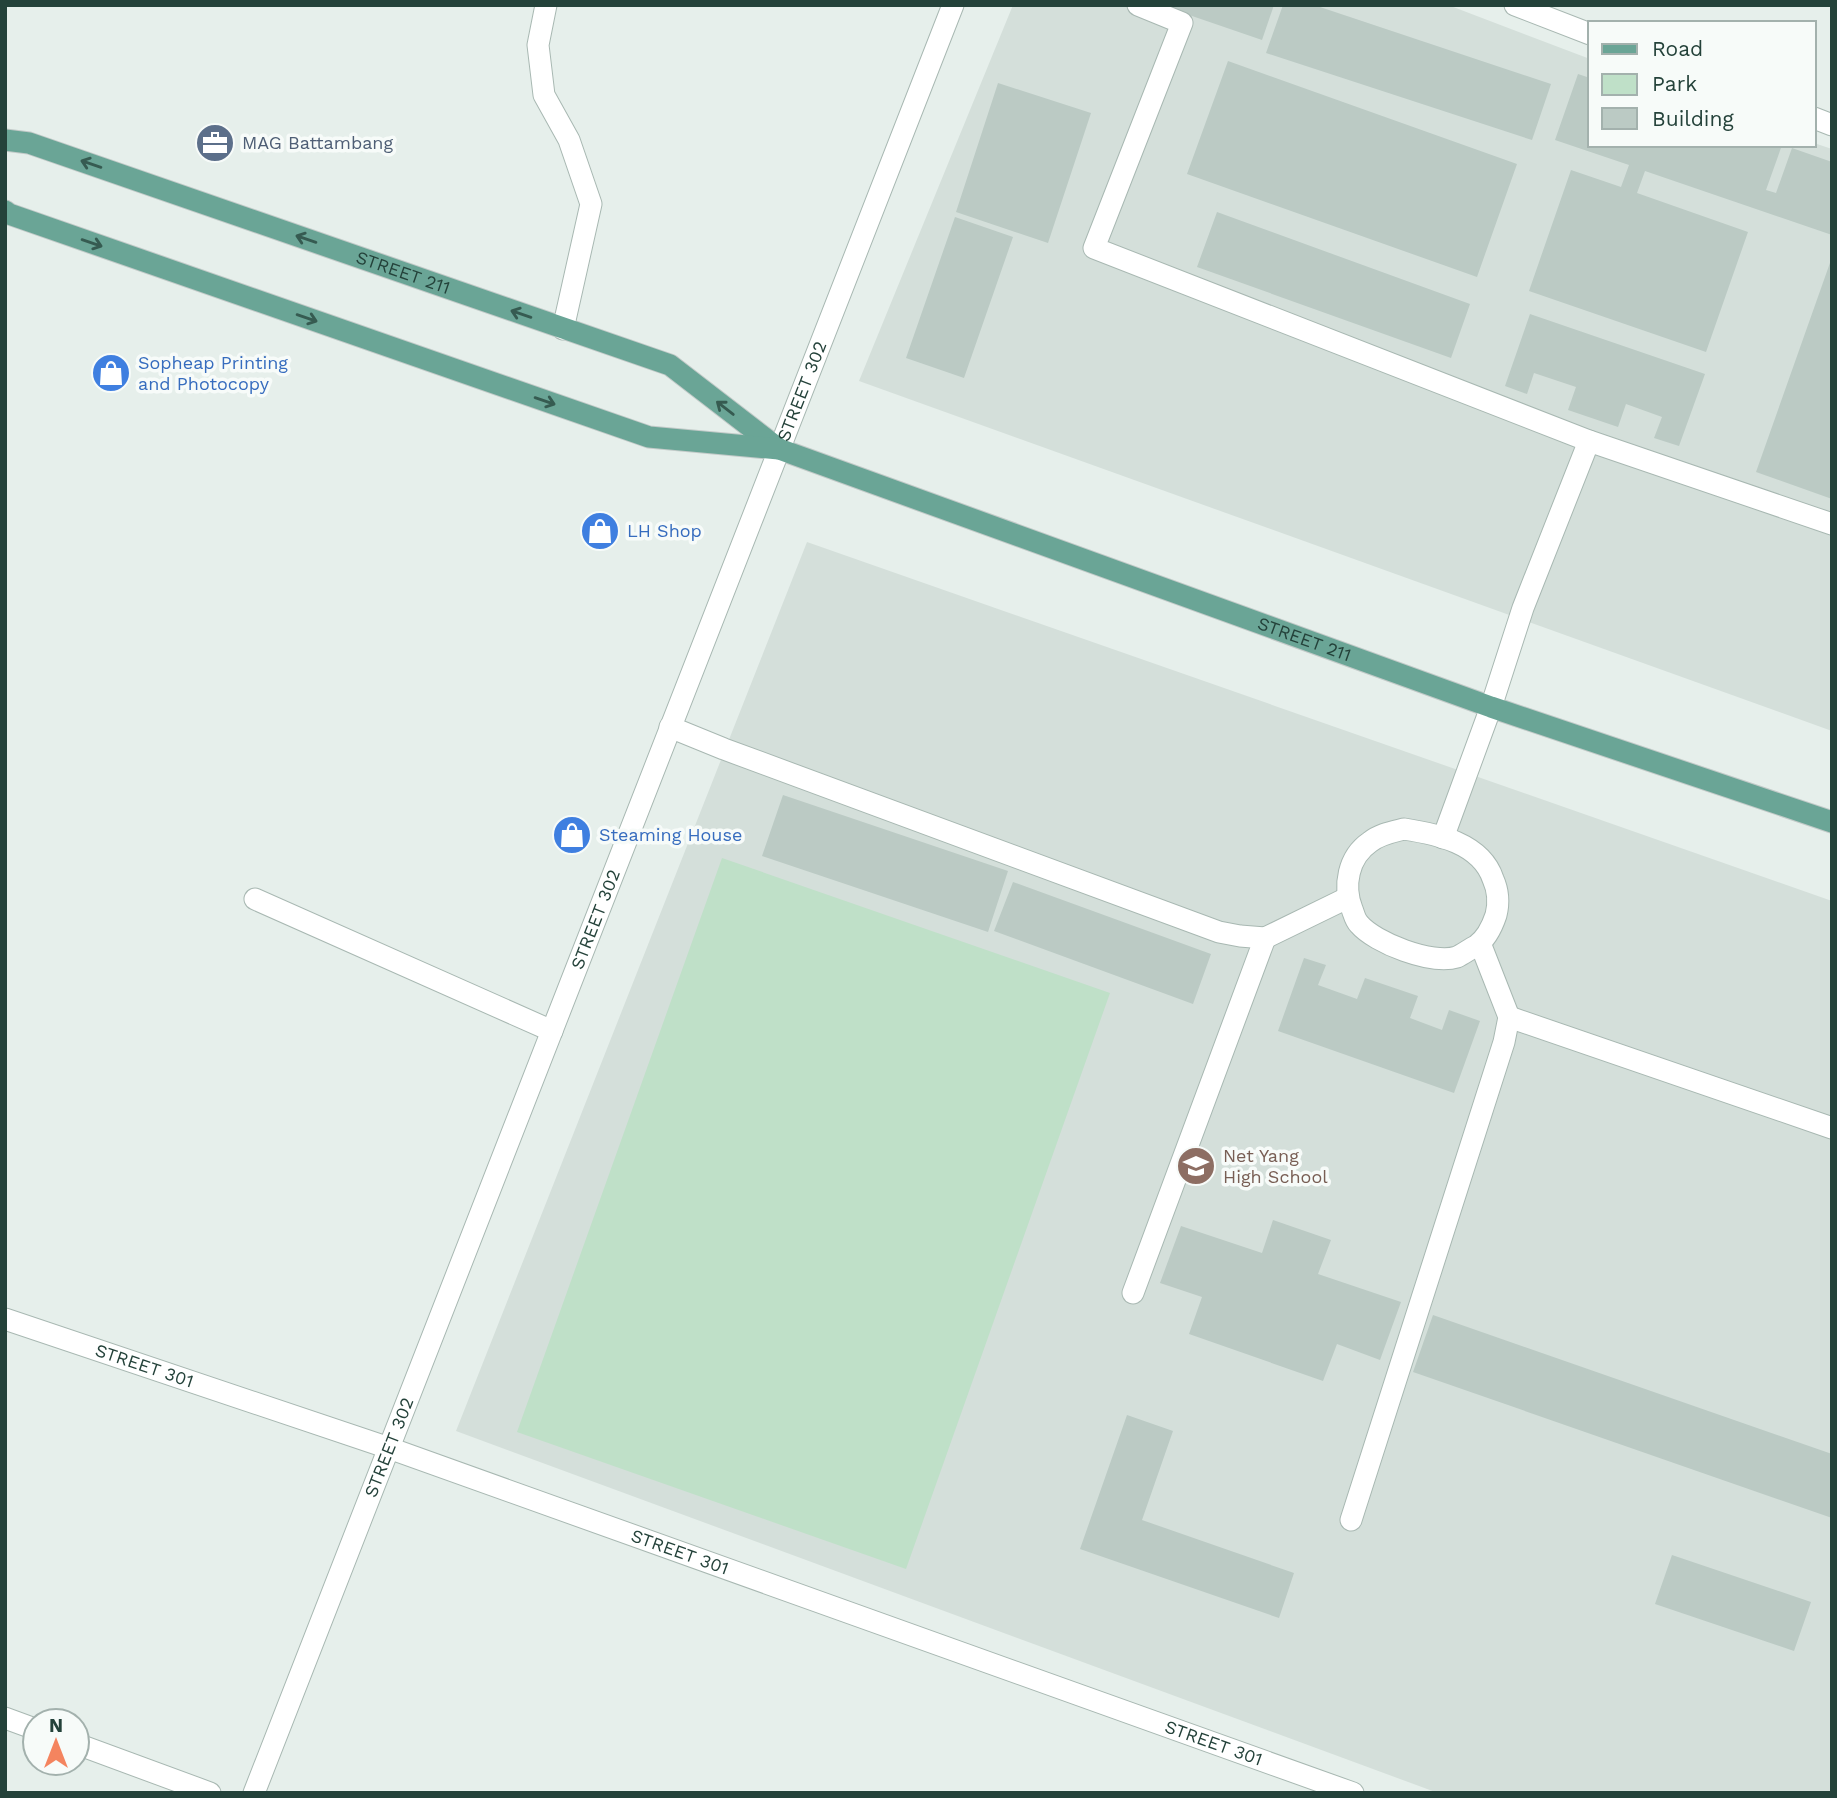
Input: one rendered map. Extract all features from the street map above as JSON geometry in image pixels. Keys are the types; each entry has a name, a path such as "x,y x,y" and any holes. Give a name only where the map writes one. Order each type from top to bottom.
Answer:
{"main road":[{"name":"STREET 211","path":"5,140 29,143 670,365 779,449"},
{"name":"STREET 211","path":"5,211 649,437 779,449 1491,707 1832,822"}],"street":[{"path":"546,5 538,45 544,95 569,140 591,204 564,329"},
{"name":"STREET 302","path":"254,1793 953,5"},
{"path":"1138,5 1182,23 1094,248 1589,441 1832,524"},
{"path":"1515,5 1588,33"},
{"path":"1443,838 1491,707 1523,608 1589,441"},
{"path":"670,727 1219,932 1265,938 1348,898"},
{"path":"1404,829 1443,838 1462,845 1479,856 1491,871 1497,890 1497,909 1491,928 1480,943 1456,957 1431,957 1377,940 1357,922 1348,898 1348,878 1354,859 1367,843 1384,834 1404,829"},
{"path":"255,900 552,1031"},
{"path":"1133,1293 1265,938"},
{"path":"1350,1520 1510,1017 1480,943"},
{"path":"1510,1017 1832,1128"},
{"name":"STREET 301","path":"5,1319 389,1448 1353,1793"},
{"path":"91,1749 210,1793"}],"shaded area":[{"path":"1013,5 1448,5 1588,58 1588,147 1816,147 1816,144 1832,149 1832,731 859,381"},
{"name":"Net Yang High School","path":"807,542 1832,901 1832,1793 1438,1793 456,1431"}],"green space":[{"path":"722,858 1110,993 906,1569 517,1432"}],"building":[{"path":"1160,5 1274,5 1262,40"},
{"path":"1283,5 1314,5 1551,84 1532,140 1266,53"},
{"path":"1228,61 1517,164 1477,277 1187,174"},
{"path":"1578,74 1588,77 1588,147 1781,147 1766,190 1776,193 1792,148 1832,162 1832,235 1645,171 1637,193 1748,232 1706,352 1529,291 1571,170 1621,187 1629,165 1555,140"},
{"path":"998,83 1091,113 1048,243 956,212"},
{"path":"1217,212 1470,304 1451,358 1197,267"},
{"path":"955,217 1013,237 964,378 906,358"},
{"path":"1832,260 1832,499 1756,472"},
{"path":"1530,314 1705,374 1679,446 1654,438 1662,417 1626,404 1618,427 1568,410 1576,387 1534,373 1527,394 1505,386"},
{"path":"783,795 1008,871 988,932 762,856"},
{"path":"1013,882 1211,954 1193,1004 994,931"},
{"path":"1304,958 1326,965 1318,985 1357,999 1365,978 1418,996 1410,1018 1442,1030 1449,1010 1480,1021 1454,1093 1278,1031"},
{"path":"1273,1220 1331,1240 1318,1274 1401,1302 1380,1360 1337,1344 1323,1381 1189,1334 1202,1297 1160,1283 1181,1226 1262,1253"},
{"path":"1433,1315 1832,1454 1832,1518 1413,1372"},
{"path":"1127,1415 1173,1431 1142,1520 1294,1573 1279,1618 1080,1549"},
{"path":"1672,1555 1811,1602 1794,1651 1655,1604"}],"place":[{"name":"MAG Battambang","path":"215,143"},
{"name":"Sopheap Printing and Photocopy","path":"111,373"},
{"name":"LH Shop","path":"600,531"},
{"name":"Steaming House","path":"572,835"},
{"name":"Net Yang High School","path":"1196,1166"}]}
